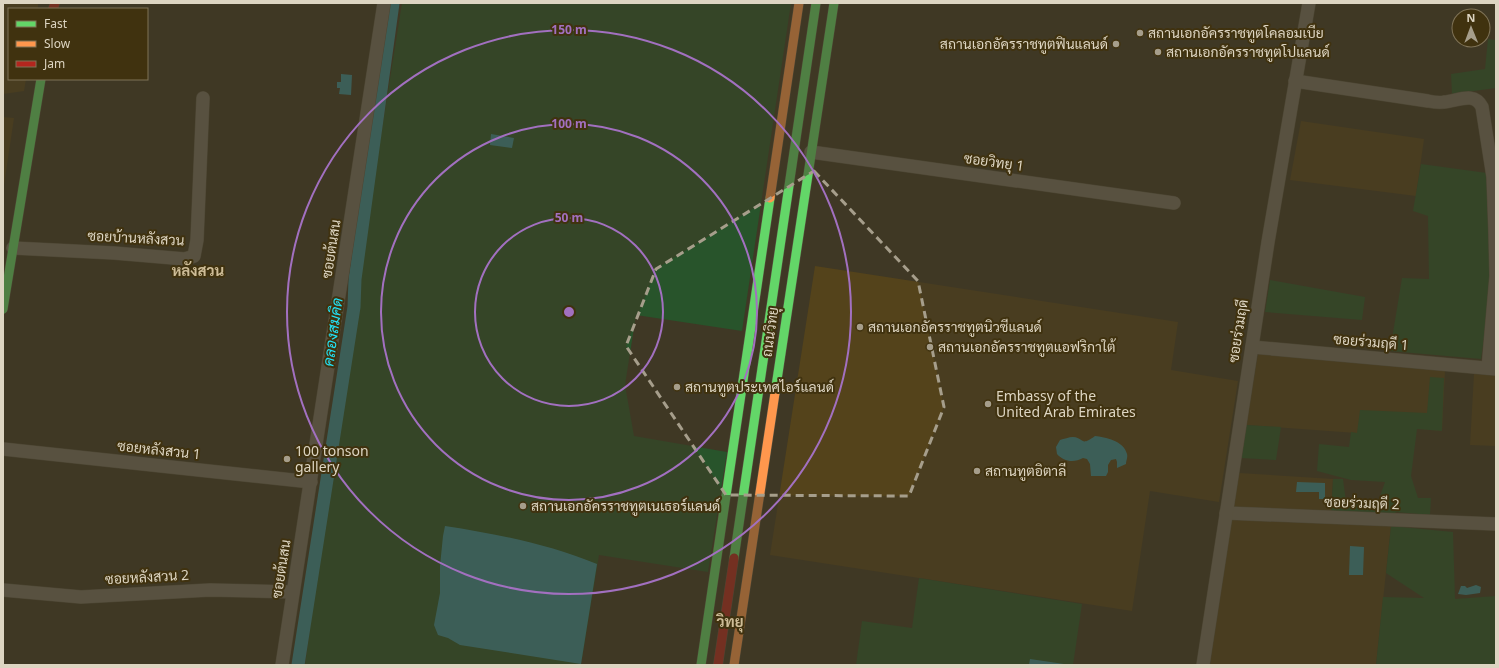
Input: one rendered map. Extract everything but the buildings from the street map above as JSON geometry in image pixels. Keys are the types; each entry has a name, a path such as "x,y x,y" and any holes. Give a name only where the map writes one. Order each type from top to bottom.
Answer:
{"main road":[{"name":"ถนนวิทยุ","path":"701,665 799,3"},
{"name":"ถนนวิทยุ","path":"718,665 816,3"},
{"name":"ถนนวิทยุ","path":"734,665 834,3"},
{"path":"3,309 41,80"},
{"path":"741,509 757,511"}],"street":[{"name":"ซอยต้นสน","path":"282,665 384,3"},
{"name":"ซอยร่วมฤดี","path":"1203,665 1252,347 1309,3"},
{"name":"ซอยร่วมฤดี 1","path":"1252,347 1492,369 1496,276 1493,177 1482,107 1478,101 1474,99 1454,99 1444,102 1428,102 1295,81"},
{"name":"ซอยบ้านหลังสวน","path":"13,248 114,253 184,259 194,256 197,240 203,98"},
{"name":"ซอยวิทยุ 1","path":"811,152 1174,203"},
{"name":"ซอยหลังสวน 1","path":"3,449 310,482"},
{"name":"ซอยร่วมฤดี 2","path":"1226,513 1496,524"},
{"name":"ซอยหลังสวน 2","path":"3,590 81,597 210,590 293,592"}],"highlighted area":[{"path":"814,171 918,281 944,407 909,496 726,495 626,346 656,269"}],"shaded area":[{"path":"3,3 38,3 38,8 8,8 8,80 26,80 24,91 3,94"},
{"path":"3,117 14,118 3,192"},
{"path":"1301,121 1424,139 1416,196 1290,180"},
{"path":"815,266 1178,322 1171,370 1238,381 1219,502 1150,491 1132,611 770,555"},
{"path":"1258,354 1445,371 1442,431 1371,424 1370,434 1246,425"},
{"path":"1474,374 1496,375 1496,446 1470,445"},
{"path":"1239,473 1333,479 1331,514 1233,510"},
{"path":"1233,519 1391,526 1376,665 1210,665 1230,523"}],"green space":[{"path":"402,3 791,3 742,331 636,315 625,385 634,436 727,452 708,572 599,555 581,665 305,665 359,275"},
{"path":"1491,39 1496,40 1496,88 1452,94 1451,74 1485,69 1487,48 1491,48"},
{"path":"1421,164 1487,173 1490,274 1487,317 1481,359 1390,351 1402,278 1429,279 1428,216 1413,211"},
{"path":"1270,280 1365,297 1362,320 1265,312"},
{"path":"1430,377 1444,378 1442,431 1417,429 1411,476 1418,498 1431,498 1430,515 1396,512 1395,515 1331,514 1333,479 1343,479 1346,502 1377,505 1385,482 1351,480 1317,471 1319,444 1349,447 1351,432 1357,433 1360,410 1427,413"},
{"path":"1246,425 1281,427 1276,460 1241,458"},
{"path":"1391,526 1453,532 1455,599 1496,596 1496,665 1376,665 1383,597 1424,598 1386,573"},
{"path":"919,578 1082,604 1073,665 856,665 862,621 912,628"}],"water":[{"path":"341,74 352,75 351,95 339,94 340,88 337,88 337,82 341,82"},
{"path":"491,134 514,138 512,148 490,145"},
{"path":"1095,436 1114,440 1122,446 1127,454 1126,464 1117,468 1116,459 1111,460 1108,465 1108,472 1106,476 1091,476 1090,464 1087,459 1083,458 1076,461 1069,461 1063,459 1057,454 1056,447 1060,440 1073,437 1087,441"},
{"path":"1297,482 1325,483 1325,499 1319,499 1319,492 1296,492"},
{"path":"445,526 522,540 597,564 581,664 460,645 448,638 438,635 434,625 440,593 440,566"},
{"path":"1350,546 1364,547 1363,575 1349,575"},
{"path":"1476,585 1481,587 1480,593 1466,595 1458,594 1461,586 1465,586 1467,588"},
{"path":"1030,659 1064,664 1064,665 1029,665"}],"waterway":[{"name":"คลองสมคิด","path":"298,665 354,307 355,279 393,3"}],"traffic: fast":[{"path":"734,558 816,3"},
{"path":"775,393 834,3"},
{"path":"3,309 41,80"},
{"path":"701,665 770,198"}],"traffic: slow":[{"path":"770,198 799,3"},
{"path":"734,665 775,393"}],"traffic: jam":[{"path":"53,8 55,3"},
{"path":"718,665 734,558"}],"place":[{"name":"สถานเอกอัครราชทูตโคลอมเบีย","path":"1140,33"},
{"name":"สถานเอกอัครราชทูตฟินแลนด์","path":"1116,44"},
{"name":"สถานเอกอัครราชทูตโปแลนด์","path":"1158,52"},
{"name":"สถานเอกอัครราชทูตนิวซีแลนด์","path":"860,327"},
{"name":"สถานเอกอัครราชทูตแอฟริกาใต้","path":"930,347"},
{"name":"สถานทูตประเทศไอร์แลนด์","path":"677,387"},
{"name":"Embassy of the United Arab Emirates","path":"988,404"},
{"name":"100 tonson gallery","path":"287,459"},
{"name":"สถานทูตอิตาลี","path":"977,471"},
{"name":"สถานเอกอัครราชทูตเนเธอร์แลนด์","path":"523,506"}],"district":[{"name":"หลังสวน","path":"198,271"},
{"name":"วิทยุ","path":"730,622"}]}
